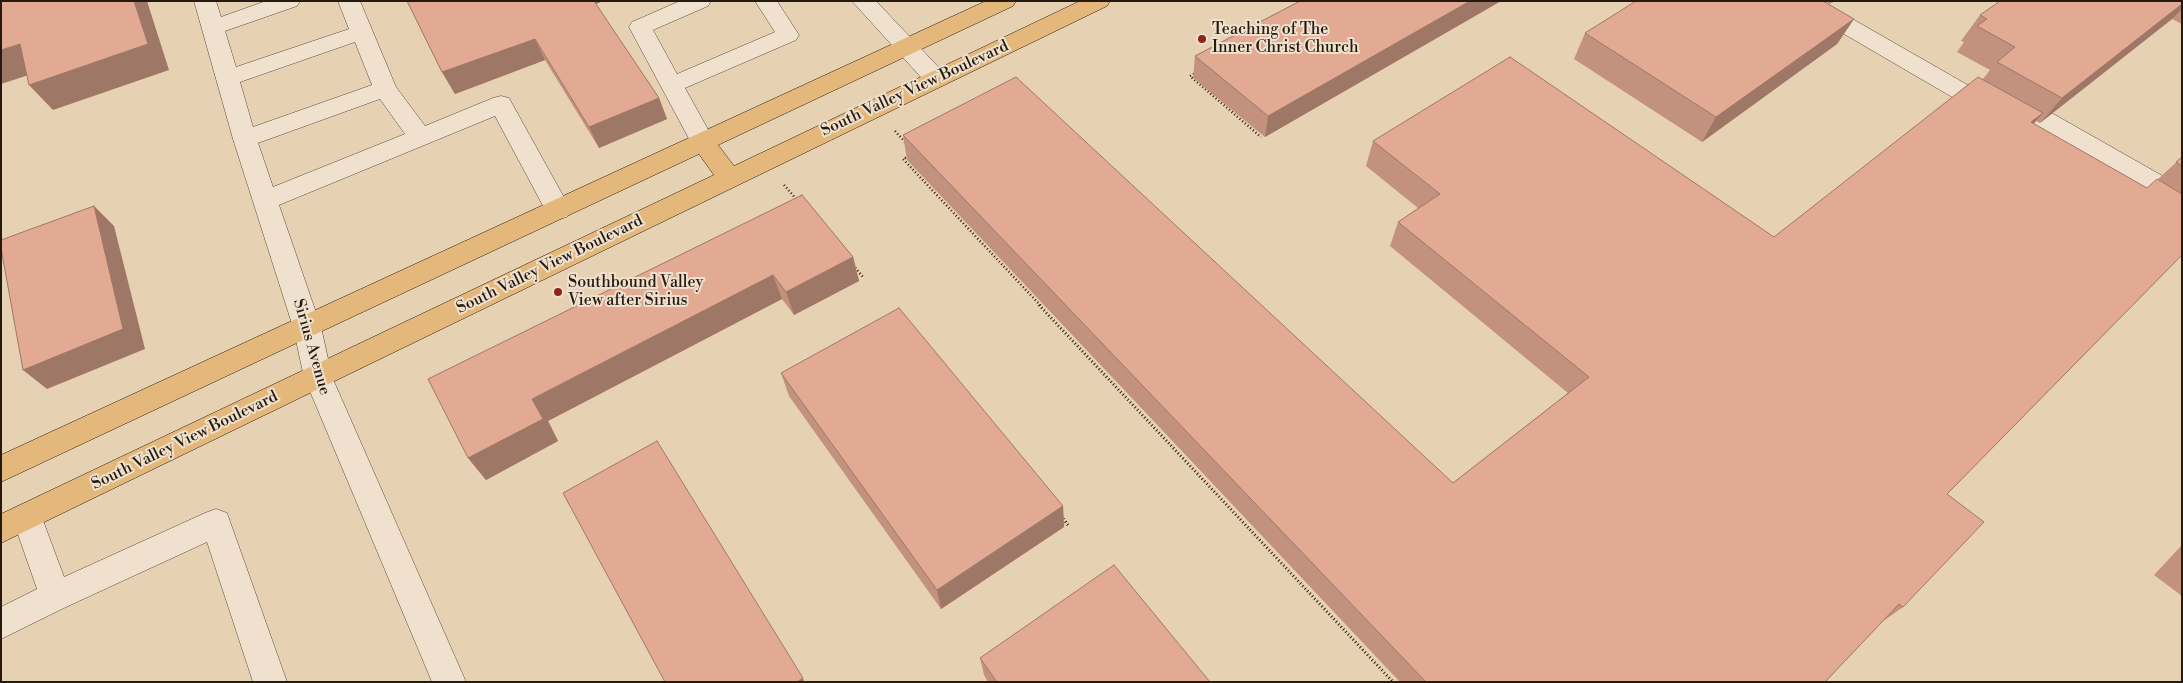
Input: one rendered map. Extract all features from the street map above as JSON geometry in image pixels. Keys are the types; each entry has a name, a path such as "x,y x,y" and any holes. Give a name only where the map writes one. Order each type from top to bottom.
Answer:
{"main road":[{"name":"South Valley View Boulevard","path":"14,523 1099,1"},
{"path":"1,469 999,4 1027,36"},
{"path":"703,142 730,178"}],"street":[{"name":"Sirius Avenue","path":"206,1 245,139 307,327 318,377 449,682"},
{"path":"213,27 290,1"},
{"path":"349,1 385,89 420,137"},
{"path":"700,1 640,27 703,142"},
{"path":"672,85 788,35 766,1"},
{"path":"863,1 936,79"},
{"path":"1804,1 2090,165 2182,221"},
{"path":"1838,1 2182,199"},
{"path":"227,78 362,32"},
{"path":"245,139 385,89"},
{"path":"265,201 501,104 558,210"},
{"path":"14,523 55,596"},
{"path":"1,624 55,596 216,523 270,682"}],"path":[{"path":"1198,72 1190,76 1261,137"},
{"path":"894,130 910,147"},
{"path":"915,153 903,160 1393,682"},
{"path":"784,185 802,206"},
{"path":"851,263 863,277"},
{"path":"1056,510 1068,525"}],"building":[{"path":"1,1 134,1 148,44 29,85 20,44 1,50"},
{"path":"407,1 594,1 659,98 589,127 535,39 442,72"},
{"path":"1300,1 1470,1 1268,116 1195,56"},
{"path":"1636,1 1823,1 1854,19 1716,117 1585,33"},
{"path":"2000,1 2182,1 2182,4 2062,98 1997,62 2015,47 1977,26 1987,19 1980,15"},
{"path":"1510,57 1774,237 1978,77 2043,113 2031,122 2147,188 2157,179 2182,194 2182,255 1947,494 1984,522 1903,607 1899,604 1825,682 1426,682 903,135 1016,77 1453,483 1589,377 1398,222 1440,194 1373,141"},
{"path":"2182,157 2182,166 2176,162"},
{"path":"802,195 853,257 786,292 773,275 532,399 543,419 468,458 428,379"},
{"path":"94,206 123,329 23,370 1,240"},
{"path":"899,308 1063,506 937,590 781,373"},
{"path":"657,441 803,678 797,682 665,682 563,493"},
{"path":"1114,565 1210,682 997,682 980,658"}],"place":[{"name":"Teaching of The Inner Christ Church","path":"1202,39"},
{"name":"Southbound Valley View after Sirius","path":"558,292"}]}
